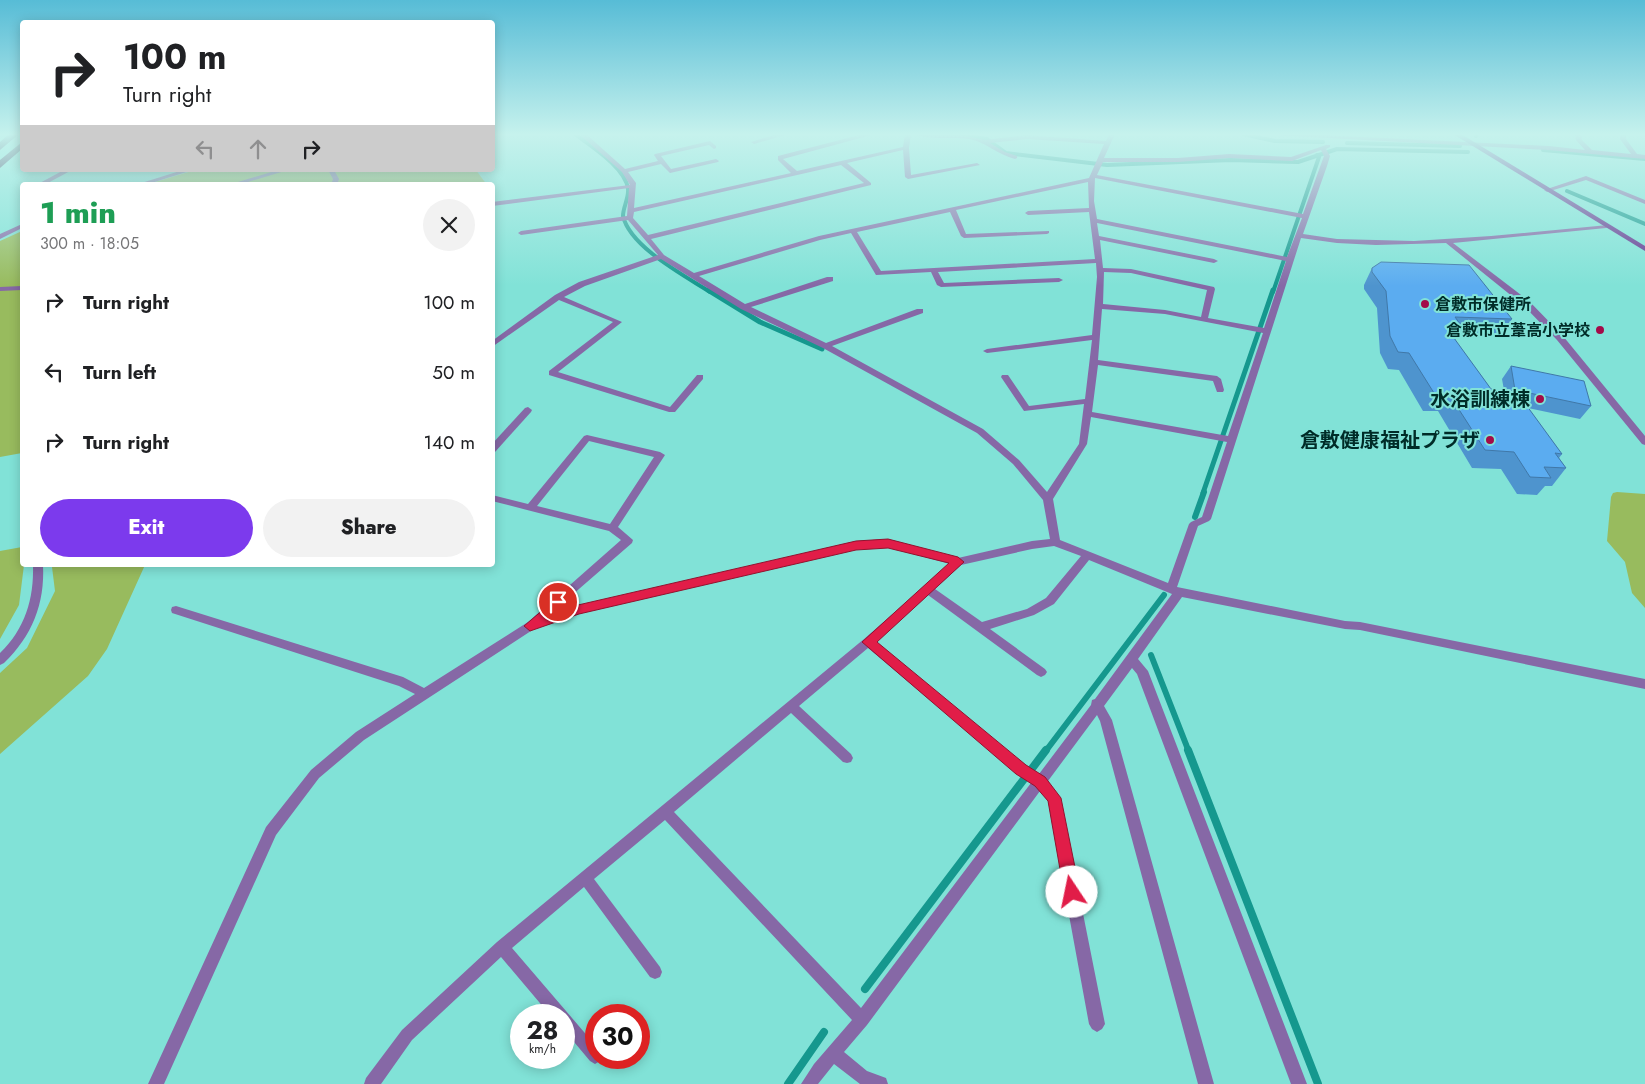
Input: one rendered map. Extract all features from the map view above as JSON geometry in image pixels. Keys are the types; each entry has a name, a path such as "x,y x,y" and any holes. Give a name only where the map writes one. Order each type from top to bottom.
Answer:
{"street":[{"path":"521,233 627,216 750,185"},
{"path":"646,238 867,185"},
{"path":"694,275 819,238 953,210 1060,185"},
{"path":"1048,499 1083,444 1099,306 1100,270 1092,210 1092,185"},
{"path":"1132,185 1302,217"},
{"path":"809,1084 862,1020 1031,775 1096,704 1131,660 1175,591 1194,524 1206,519 1226,439 1285,259 1299,236 1302,217 1313,185"},
{"path":"1538,185 1645,250"},
{"path":"1547,190 1565,185"},
{"path":"1602,185 1645,202"},
{"path":"495,204 629,187 627,216 646,238 658,257 694,275 744,307 826,346 980,431 1016,462 1048,499 1054,542"},
{"path":"953,210 964,236 1047,232"},
{"path":"1028,213 1092,210"},
{"path":"1094,220 1285,259"},
{"path":"1299,236 1338,241 1449,242 1606,226"},
{"path":"0,237 20,227"},
{"path":"853,231 879,273 1099,260"},
{"path":"1096,237 1214,261"},
{"path":"1449,242 1526,303 1560,338 1645,442"},
{"path":"495,343 558,297 582,284 658,257"},
{"path":"934,270 942,285 1059,280"},
{"path":"1100,270 1131,271 1211,289 1204,320"},
{"path":"744,307 830,279"},
{"path":"0,289 20,288"},
{"path":"558,297 618,322 552,372 672,410 700,377"},
{"path":"1099,306 1165,312 1262,330"},
{"path":"826,346 920,311"},
{"path":"987,350 1096,337"},
{"path":"1094,362 1218,379 1220,390"},
{"path":"1005,377 1027,409 1089,401"},
{"path":"495,447 528,410"},
{"path":"1087,414 1226,439"},
{"path":"531,507 587,438 660,455 612,528"},
{"path":"156,1084 271,831 315,774 360,736 530,626 628,540 612,528 495,499"},
{"path":"530,626 578,610 856,545 888,543 958,562 1054,542 1175,591 1345,625 1360,626 1645,684"},
{"path":"981,628 1030,612 1050,601 1087,556"},
{"path":"372,1084 406,1035 502,947 868,642 958,562"},
{"path":"0,660 20,640 32,613 40,586 38,567"},
{"path":"928,589 1041,672"},
{"path":"176,610 404,682 424,694"},
{"path":"868,642 1031,775 1054,798 1098,1024"},
{"path":"1131,660 1142,671 1299,1084"},
{"path":"1096,704 1106,720 1206,1084"},
{"path":"791,706 847,758"},
{"path":"665,811 862,1020"},
{"path":"585,877 655,972"},
{"path":"502,947 551,1004"},
{"path":"575,1032 585,1044"},
{"path":"833,1053 862,1077 880,1084"}],"green space":[{"path":"20,232 20,453 0,457 0,241"},
{"path":"1613,493 1645,494 1645,608 1632,593 1625,562 1607,541 1611,497"},
{"path":"20,547 20,567 24,567 19,605 0,639 0,551"},
{"path":"52,567 144,567 107,649 88,676 0,754 0,673 27,648 55,591"}],"building":[{"path":"1381,262 1469,265 1512,319 1455,317 1463,328 1446,327 1491,389 1516,391 1562,454 1555,453 1566,468 1544,467 1551,478 1530,477 1514,452 1485,450 1449,394 1434,393 1409,353 1398,352 1390,336 1386,291 1372,272 1372,268"},
{"path":"1511,366 1584,381 1591,406 1515,390"}],"waterway":[{"path":"627,185 628,192 623,216 628,228 636,239 660,260 710,292"},
{"path":"1273,292 1310,185"},
{"path":"1567,191 1645,224"},
{"path":"708,290 760,322 822,349"},
{"path":"1203,493 1273,290"},
{"path":"1195,517 1204,492"},
{"path":"1045,752 1164,595"},
{"path":"1151,655 1189,752"},
{"path":"865,989 1046,750"},
{"path":"1188,750 1318,1084"},
{"path":"788,1084 824,1032"}],"place":[{"name":"倉敷市保健所","path":"1425,304"},
{"name":"倉敷市立葦高小学校","path":"1600,330"},
{"name":"水浴訓練棟","path":"1540,399"},
{"name":"倉敷健康福祉プラザ","path":"1490,440"}],"route":[{"path":"558,602 530,626 578,610 856,545 888,543 943,556 958,562 868,642 1021,769 1040,782 1054,798 1072,892"}]}
